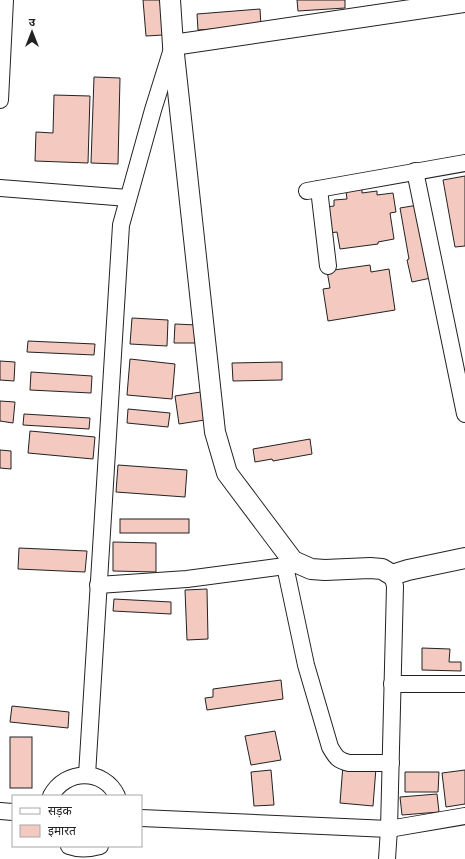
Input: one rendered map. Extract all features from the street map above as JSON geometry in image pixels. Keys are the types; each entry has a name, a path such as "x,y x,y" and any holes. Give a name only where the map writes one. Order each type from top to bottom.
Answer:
{"main road":[{"path":"170,0 173,45 215,432 227,473 289,564 311,570 382,569 392,575 408,570 465,558"},
{"path":"173,45 465,2"}],"street":[{"path":"0,100 3,1"},
{"path":"86,775 121,225 152,110 173,45"},
{"path":"328,266 313,190 465,163"},
{"path":"415,171 465,414"},
{"path":"0,188 128,198"},
{"path":"98,585 187,579 289,564 306,665 330,747 337,758 348,763 391,763"},
{"path":"387,859 395,586 392,575"},
{"path":"392,684 465,684"},
{"path":"52,795 54,790 63,782 74,776 86,775 99,778 109,784 116,795"},
{"path":"0,811 12,812"},
{"path":"142,818 389,829 465,816"},
{"path":"74,851 96,847"}],"building":[{"path":"143,0 160,0 163,35 146,36"},
{"path":"297,0 345,0 345,8 298,11"},
{"path":"260,9 261,26 198,30 197,14"},
{"path":"94,77 120,78 118,164 91,163"},
{"path":"54,95 90,96 88,163 35,161 36,132 53,133"},
{"path":"465,176 465,246 455,247 443,180"},
{"path":"362,189 362,193 377,191 377,195 393,193 396,212 390,213 394,239 378,242 378,244 340,249 337,232 322,234 318,208 334,206 334,200 347,199 346,191"},
{"path":"418,205 431,278 412,282 407,260 409,259 400,208"},
{"path":"370,265 371,272 389,269 395,310 328,321 323,289 330,288 327,271"},
{"path":"132,318 168,320 167,346 130,344"},
{"path":"175,324 197,325 196,343 174,343"},
{"path":"28,341 95,344 94,355 27,352"},
{"path":"130,359 175,364 172,399 127,395"},
{"path":"0,361 15,362 14,381 0,380"},
{"path":"282,362 282,380 233,381 232,363"},
{"path":"31,372 92,376 91,393 30,390"},
{"path":"207,391 211,419 179,424 175,396"},
{"path":"0,401 15,402 13,423 0,421"},
{"path":"128,409 170,413 168,427 127,423"},
{"path":"24,414 90,418 89,429 23,425"},
{"path":"30,431 95,437 93,459 28,453"},
{"path":"310,439 312,454 273,461 272,459 255,462 253,449"},
{"path":"0,450 11,451 11,469 0,468"},
{"path":"118,465 187,470 185,497 116,492"},
{"path":"120,519 189,519 189,533 120,533"},
{"path":"113,542 156,543 156,572 113,571"},
{"path":"19,548 87,551 85,572 18,569"},
{"path":"207,589 208,639 187,640 185,590"},
{"path":"114,599 171,602 171,614 113,611"},
{"path":"422,648 450,649 449,662 461,662 461,671 422,670"},
{"path":"281,680 283,699 207,710 205,698 213,697 213,689"},
{"path":"12,706 69,712 68,728 10,722"},
{"path":"275,731 281,760 251,765 245,736"},
{"path":"10,737 32,737 32,788 10,788"},
{"path":"343,765 376,768 373,806 340,803"},
{"path":"271,770 274,805 254,806 251,772"},
{"path":"465,770 465,804 446,807 442,773"},
{"path":"405,772 439,772 438,792 405,792"},
{"path":"437,794 439,812 402,815 400,797"}]}
